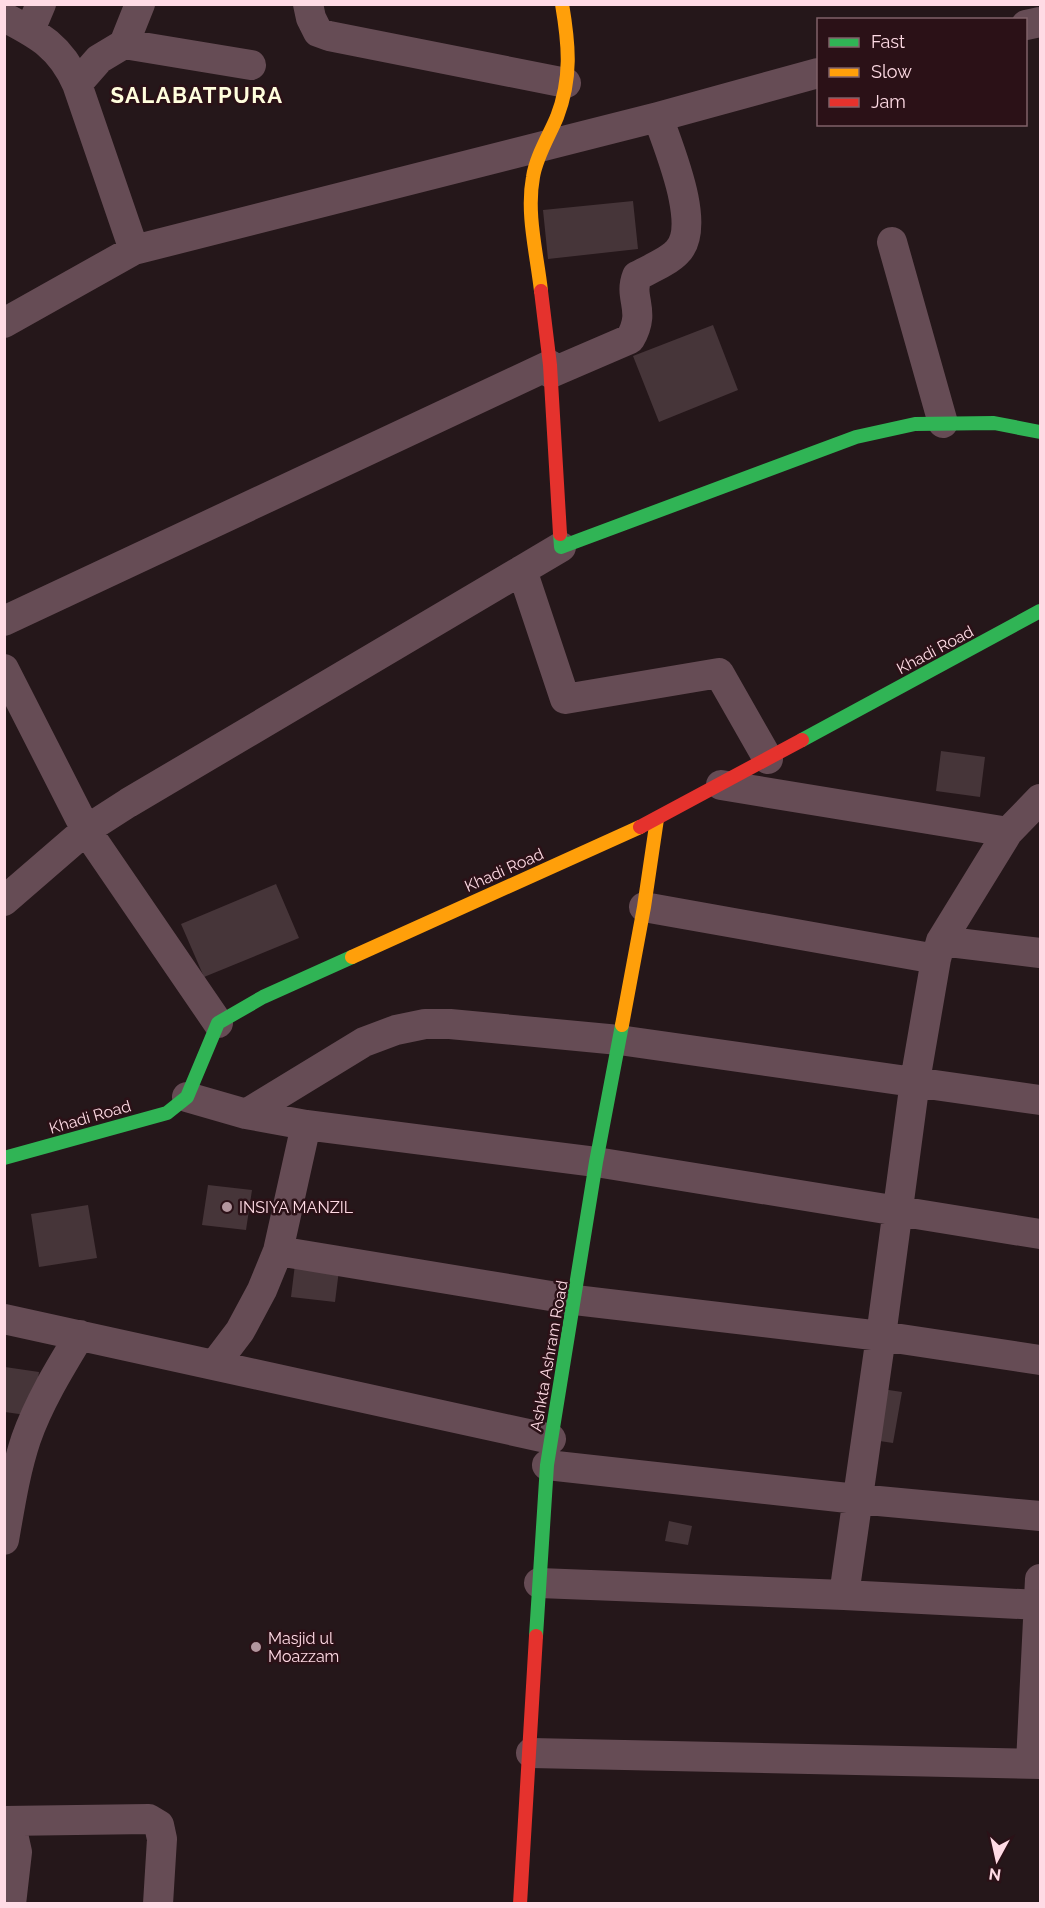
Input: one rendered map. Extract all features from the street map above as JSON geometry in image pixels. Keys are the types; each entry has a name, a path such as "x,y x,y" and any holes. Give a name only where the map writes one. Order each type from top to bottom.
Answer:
{"street":[{"path":"77,84 99,59 124,44 140,4"},
{"path":"308,4 311,18 318,32 329,36 566,83"},
{"path":"561,547 551,369 530,199 533,174 558,114 568,73 569,42 562,4"},
{"path":"25,17 68,64 134,250"},
{"path":"124,44 251,65"},
{"path":"4,323 134,250 658,117 817,74"},
{"path":"4,621 551,369 630,339 639,318 634,289 637,276 678,252 684,239 687,220 685,199 658,117"},
{"path":"892,242 943,423"},
{"path":"4,901 86,830 561,547 856,437 915,424 943,423 994,423 1041,432"},
{"path":"522,570 565,699 719,673 768,759"},
{"name":"Khadi Road","path":"218,1023 263,997 657,819 1041,611"},
{"path":"4,669 86,830 218,1023 187,1097 246,1114 306,1125 596,1162 1041,1234"},
{"path":"721,784 1027,818 938,950 915,1081 844,1594"},
{"name":"Ashkta Ashram Road","path":"520,1904 549,1452 596,1162 644,907 657,819"},
{"path":"644,907 938,950 1041,953"},
{"path":"246,1114 364,1042 396,1029 450,1023 619,1040 1041,1100"},
{"name":"Khadi Road","path":"4,1158 167,1113 187,1097"},
{"path":"215,1364 240,1331 262,1290 278,1251 306,1125"},
{"path":"278,1251 575,1300 881,1336 1041,1360"},
{"path":"4,1319 215,1364 549,1452 857,1499 1041,1516"},
{"path":"4,1540 13,1490 27,1438 53,1380 80,1335"},
{"path":"531,1753 1036,1763 1040,1592 844,1594 539,1583"},
{"path":"4,1821 149,1818 159,1825 162,1839 158,1904"},
{"path":"4,1829 13,1834 17,1852 11,1904"}],"building":[{"path":"633,201 638,249 548,259 543,210"},
{"path":"713,325 738,390 659,422 633,356"},
{"path":"941,751 985,757 980,797 936,791"},
{"path":"276,884 299,938 204,977 181,924"},
{"name":"INSIYA MANZIL","path":"208,1185 252,1190 246,1230 202,1225"},
{"path":"88,1205 97,1258 39,1267 31,1214"},
{"path":"296,1256 340,1262 335,1302 291,1297"},
{"path":"5,1367 39,1372 33,1416 5,1412"},
{"path":"882,1389 902,1392 893,1443 873,1440"},
{"path":"669,1521 692,1526 688,1545 665,1541"}],"traffic: fast":[{"path":"560,534 561,547 856,437 915,424 994,423 1040,432"},
{"path":"802,740 1040,611"},
{"path":"4,1158 167,1113 187,1097 218,1023 263,997 352,957"},
{"path":"536,1636 547,1465 596,1162 622,1025"}],"traffic: slow":[{"path":"541,291 531,220 531,191 537,162 557,117 565,89 568,61 562,4"},
{"path":"622,1025 644,907 657,819"},
{"path":"352,957 640,827"}],"traffic: jam":[{"path":"541,291 550,365 560,534"},
{"path":"640,827 802,740"},
{"path":"520,1904 536,1636"}],"place":[{"name":"INSIYA MANZIL","path":"227,1207"},
{"name":"Masjid ul Moazzam","path":"256,1647"}],"district":[{"name":"SALABATPURA","path":"197,95"}]}
